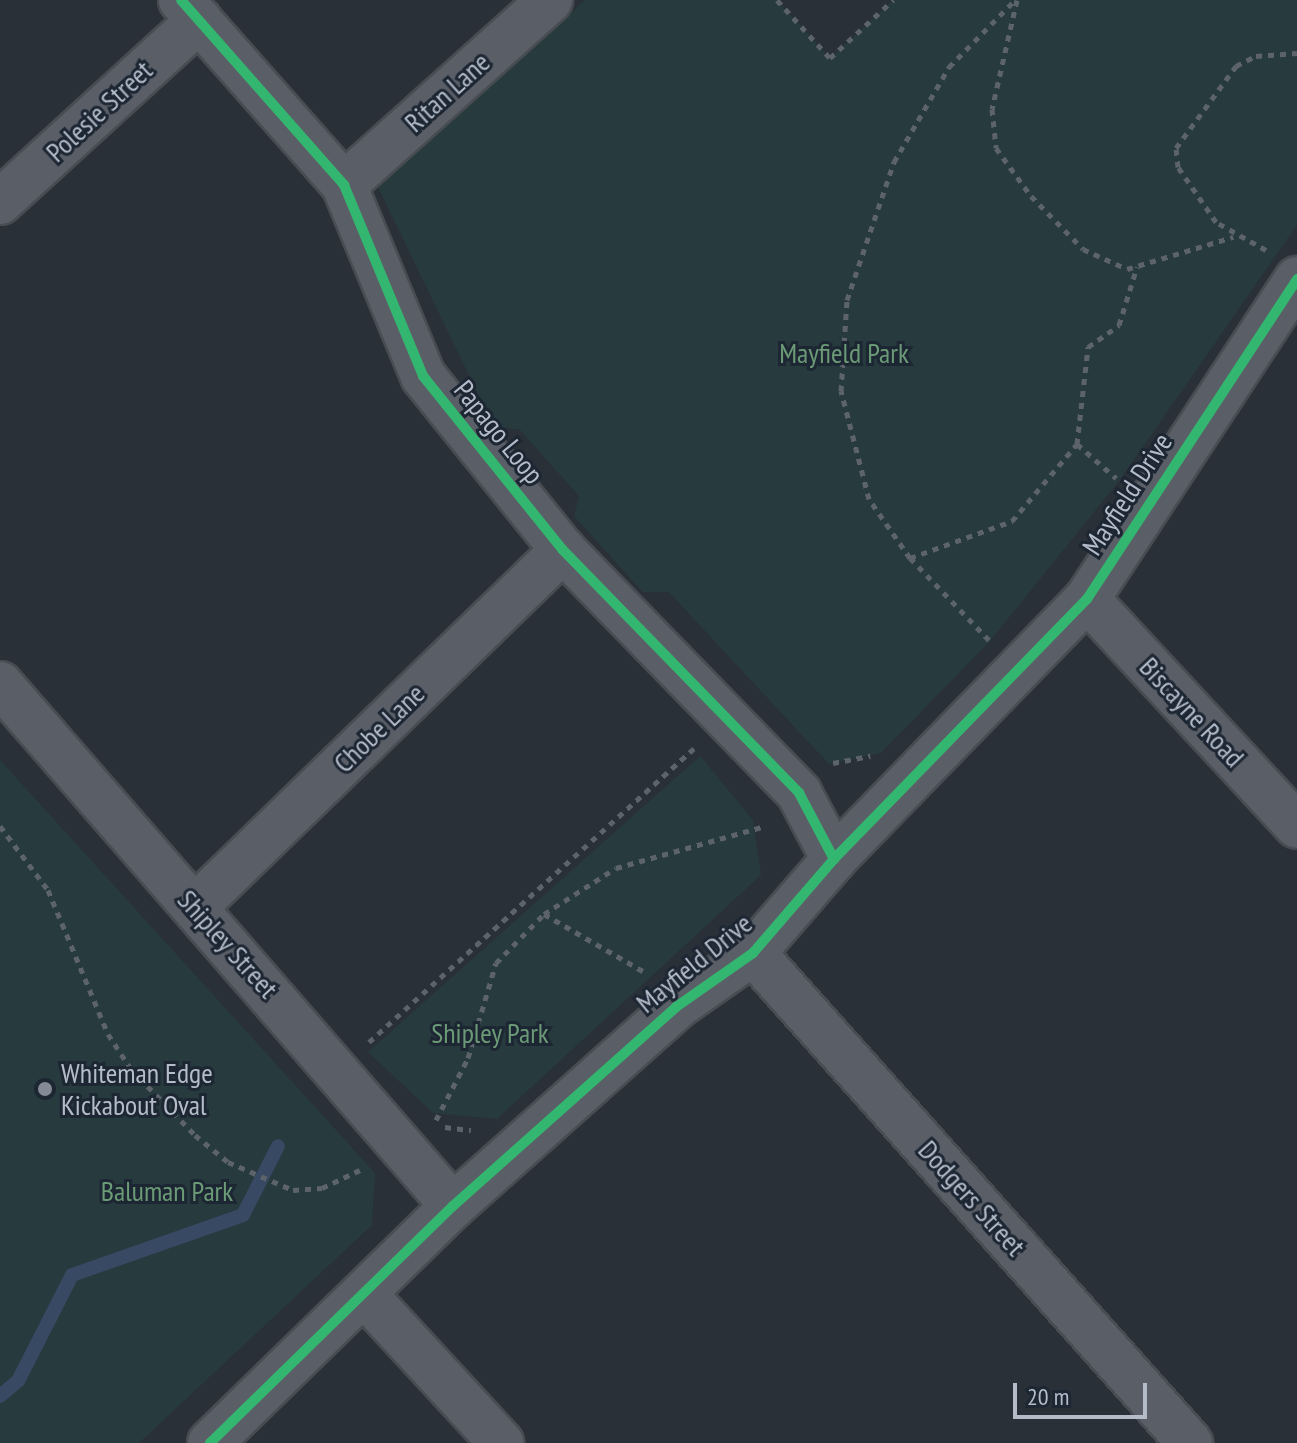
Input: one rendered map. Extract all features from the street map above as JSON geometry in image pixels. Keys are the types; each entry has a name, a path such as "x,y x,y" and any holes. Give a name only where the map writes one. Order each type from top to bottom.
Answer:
{"street":[{"name":"Ritan Lane","path":"344,185 550,0"},
{"name":"Papago Loop","path":"190,10 344,185 423,376 563,550 789,804 834,859"},
{"name":"Polesie Street","path":"0,202 190,10"},
{"name":"Mayfield Drive","path":"210,1443 366,1296 453,1206 676,1007 753,953 834,859 1087,599 1288,267"},
{"name":"Chobe Lane","path":"195,907 563,550"},
{"name":"Biscayne Road","path":"1087,599 1293,813"},
{"name":"Shipley Street","path":"0,684 453,1206"},
{"name":"Dodgers Street","path":"753,953 1190,1443"},
{"path":"366,1296 501,1443"}],"path":[{"path":"777,0 830,58 893,0"},
{"path":"1016,0 992,109 996,148 1083,249 1115,266 1137,267 1233,237"},
{"path":"990,641 910,558 869,499 853,457 841,391 847,300 867,227 911,125 949,67 1016,0"},
{"path":"1288,267 1233,237 1178,167 1176,148 1236,66 1256,56 1297,53"},
{"path":"910,558 1012,521 1077,444 1088,347 1119,325 1137,267"},
{"path":"1077,444 1120,481"},
{"path":"1110,493 1128,469"},
{"path":"979,653 998,631"},
{"path":"364,1046 706,736"},
{"path":"433,1126 468,1058 496,963 544,914 616,868 789,804 881,753"},
{"path":"789,804 818,754"},
{"path":"0,826 48,890 108,1034 131,1069 195,1135 247,1171 279,1185 322,1188 370,1164"},
{"path":"544,914 638,963 676,1007"},
{"path":"354,1035 374,1058"},
{"path":"423,1114 433,1126 484,1131"}],"green space":[{"name":"Mayfield Park","path":"585,0 777,0 830,58 893,0 1297,0 1297,225 1119,481 990,641 881,753 829,764 669,592 643,592 574,516 579,496 520,430 493,425 378,187"},
{"name":"Shipley Park","path":"700,756 753,820 761,875 497,1119 433,1113 368,1052"},
{"name":"Baluman Park","path":"0,760 375,1173 372,1225 139,1443 0,1443"}],"waterway":[{"path":"0,1396 18,1381 72,1275 243,1215 278,1146"}],"cycle path":[{"path":"181,0 344,185 423,376 563,550 799,793 834,859"},
{"path":"210,1443 453,1206 676,1007 753,953 834,859 1087,599 1297,279"}],"place":[{"name":"Whiteman Edge Kickabout Oval","path":"45,1089"}]}
